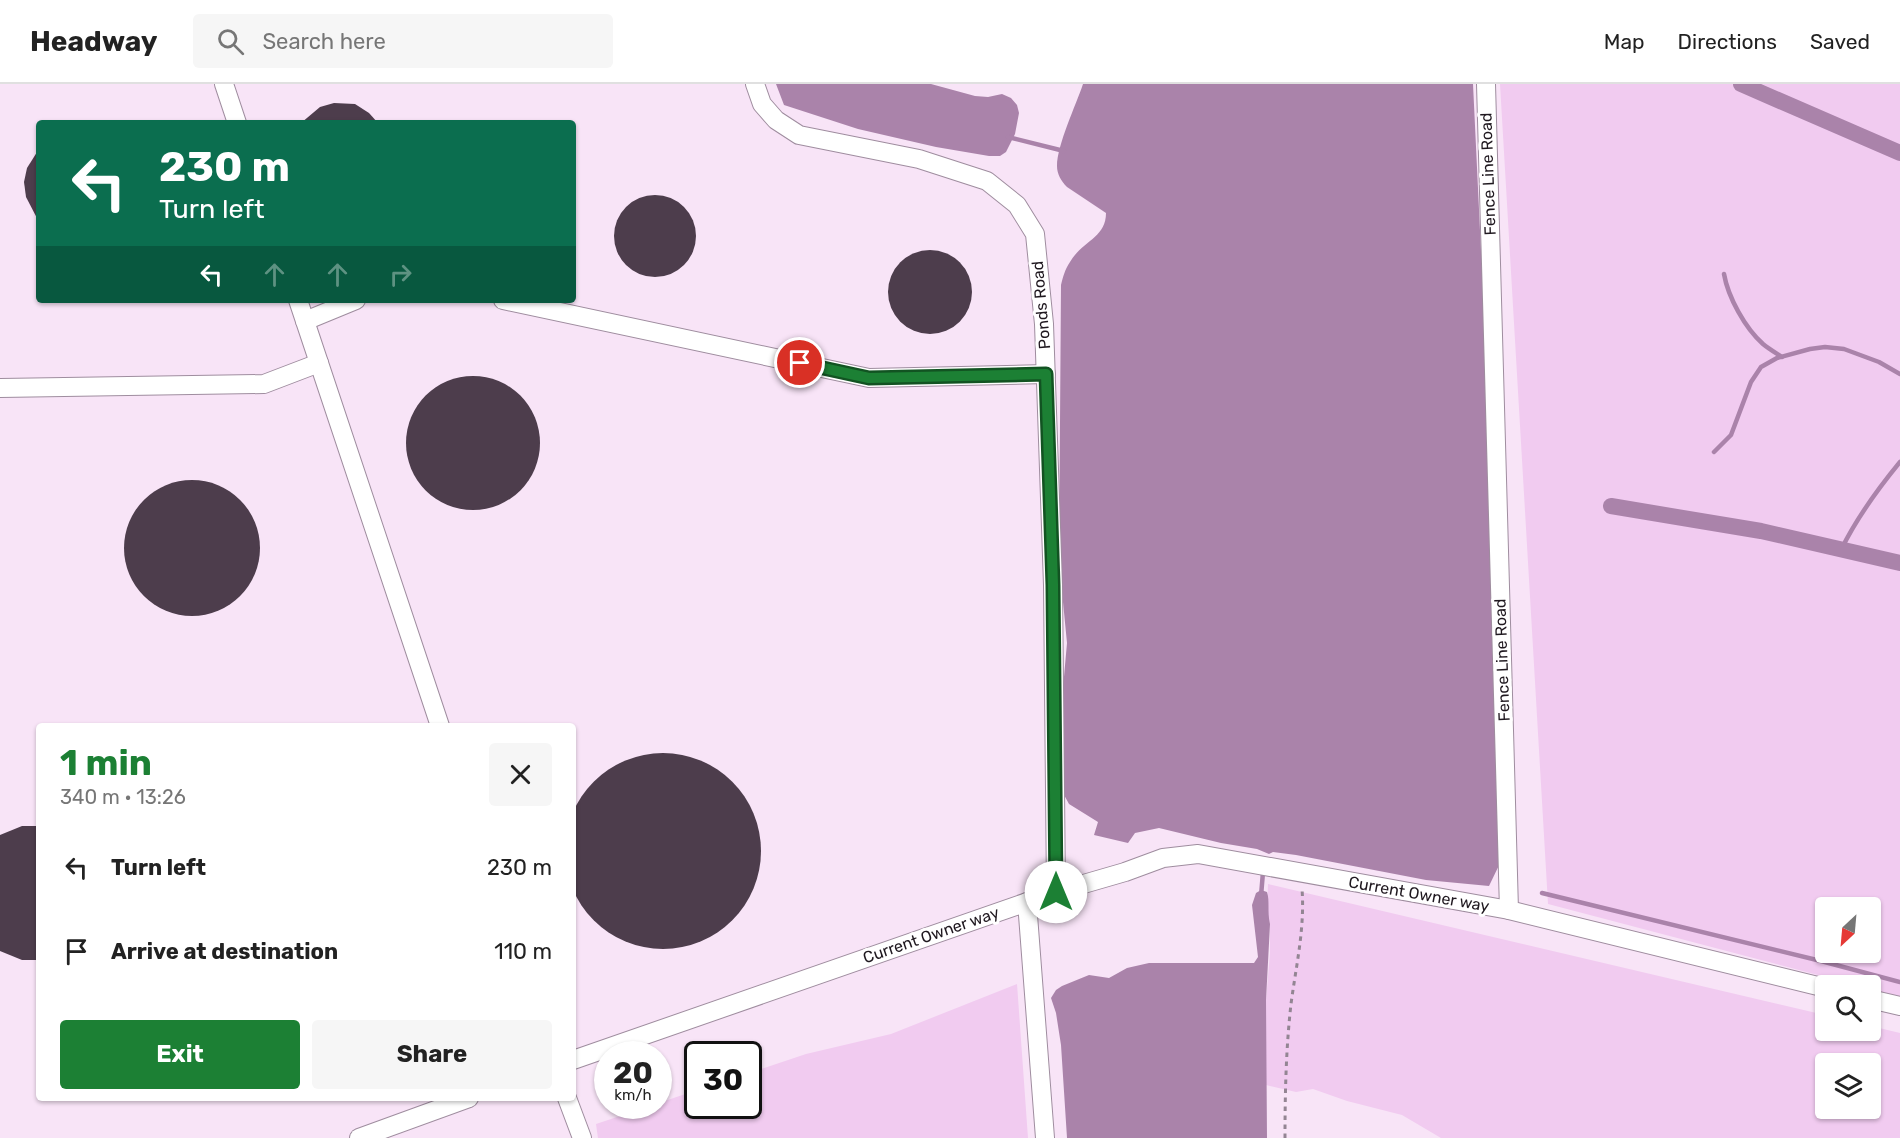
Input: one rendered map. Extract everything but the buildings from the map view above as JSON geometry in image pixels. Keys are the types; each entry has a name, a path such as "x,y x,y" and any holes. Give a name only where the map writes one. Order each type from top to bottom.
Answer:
{"street":[{"path":"224,84 236,120"},
{"name":"Ponds Road","path":"755,84 762,104 776,120 799,135 919,159 987,181 1017,205 1035,234 1044,324 1053,585 1056,892"},
{"name":"Fence Line Road","path":"1486,84 1509,910"},
{"path":"299,303 439,723"},
{"path":"305,321 349,303"},
{"path":"517,303 869,378 1046,374"},
{"path":"0,388 264,384 319,363"},
{"name":"Current Owner way","path":"576,1059 1056,892 1125,872 1163,858 1198,854 1509,910"},
{"path":"1027,902 1045,1138"},
{"path":"1509,910 1815,985"},
{"path":"1881,1002 1900,1006"},
{"path":"359,1138 461,1101"},
{"path":"568,1101 582,1138"}],"path":[{"path":"1285,1138 1285,1082 1290,1017 1304,913 1300,872"}],"shaded area":[{"path":"776,84 931,84 975,96 988,97 1002,94 1011,98 1017,105 1019,113 1015,134 1006,152 1000,156 989,156 936,147 858,129 784,105"},
{"path":"1083,84 1473,84 1487,376 1488,484 1503,857 1489,886 1426,880 1296,855 1273,852 1269,854 1257,849 1159,828 1135,833 1128,843 1094,835 1098,822 1069,804 1063,793 1062,699 1067,643 1059,561 1061,285 1067,267 1075,255 1102,228 1106,213 1067,187 1057,169 1063,136"},
{"path":"1500,84 1900,84 1900,997 1881,992 1881,975 1818,975 1548,904"},
{"path":"1268,884 1815,1013 1815,1041 1881,1041 1881,1028 1900,1033 1900,1138 1441,1138 1402,1115 1347,1101 1313,1089 1296,1092 1266,1085 1266,1000 1270,924 1267,912"},
{"path":"1261,890 1267,892 1270,924 1266,1000 1267,1138 1067,1138 1061,1045 1051,998 1056,990 1089,975 1109,978 1127,968 1149,963 1254,963 1258,957 1252,905 1256,893"},
{"path":"1017,984 1028,1138 598,1138 596,1124 611,1119 672,1119 672,1099 684,1094 684,1119 762,1119 762,1069 806,1054 891,1034"}],"waterway":[{"path":"1741,84 1900,153"},
{"path":"1008,137 1064,151"},
{"path":"1724,274 1733,302 1744,321 1763,344 1782,357"},
{"path":"1714,452 1731,435 1751,382 1761,367 1777,358 1810,349 1825,347 1844,349 1879,362 1900,374"},
{"path":"1841,550 1868,504 1900,462"},
{"path":"1611,506 1761,531 1900,563"},
{"path":"1261,896 1263,872"},
{"path":"1542,893 1900,982"}],"route":[{"path":"800,363 869,378 1046,374 1053,585 1056,892"}]}
